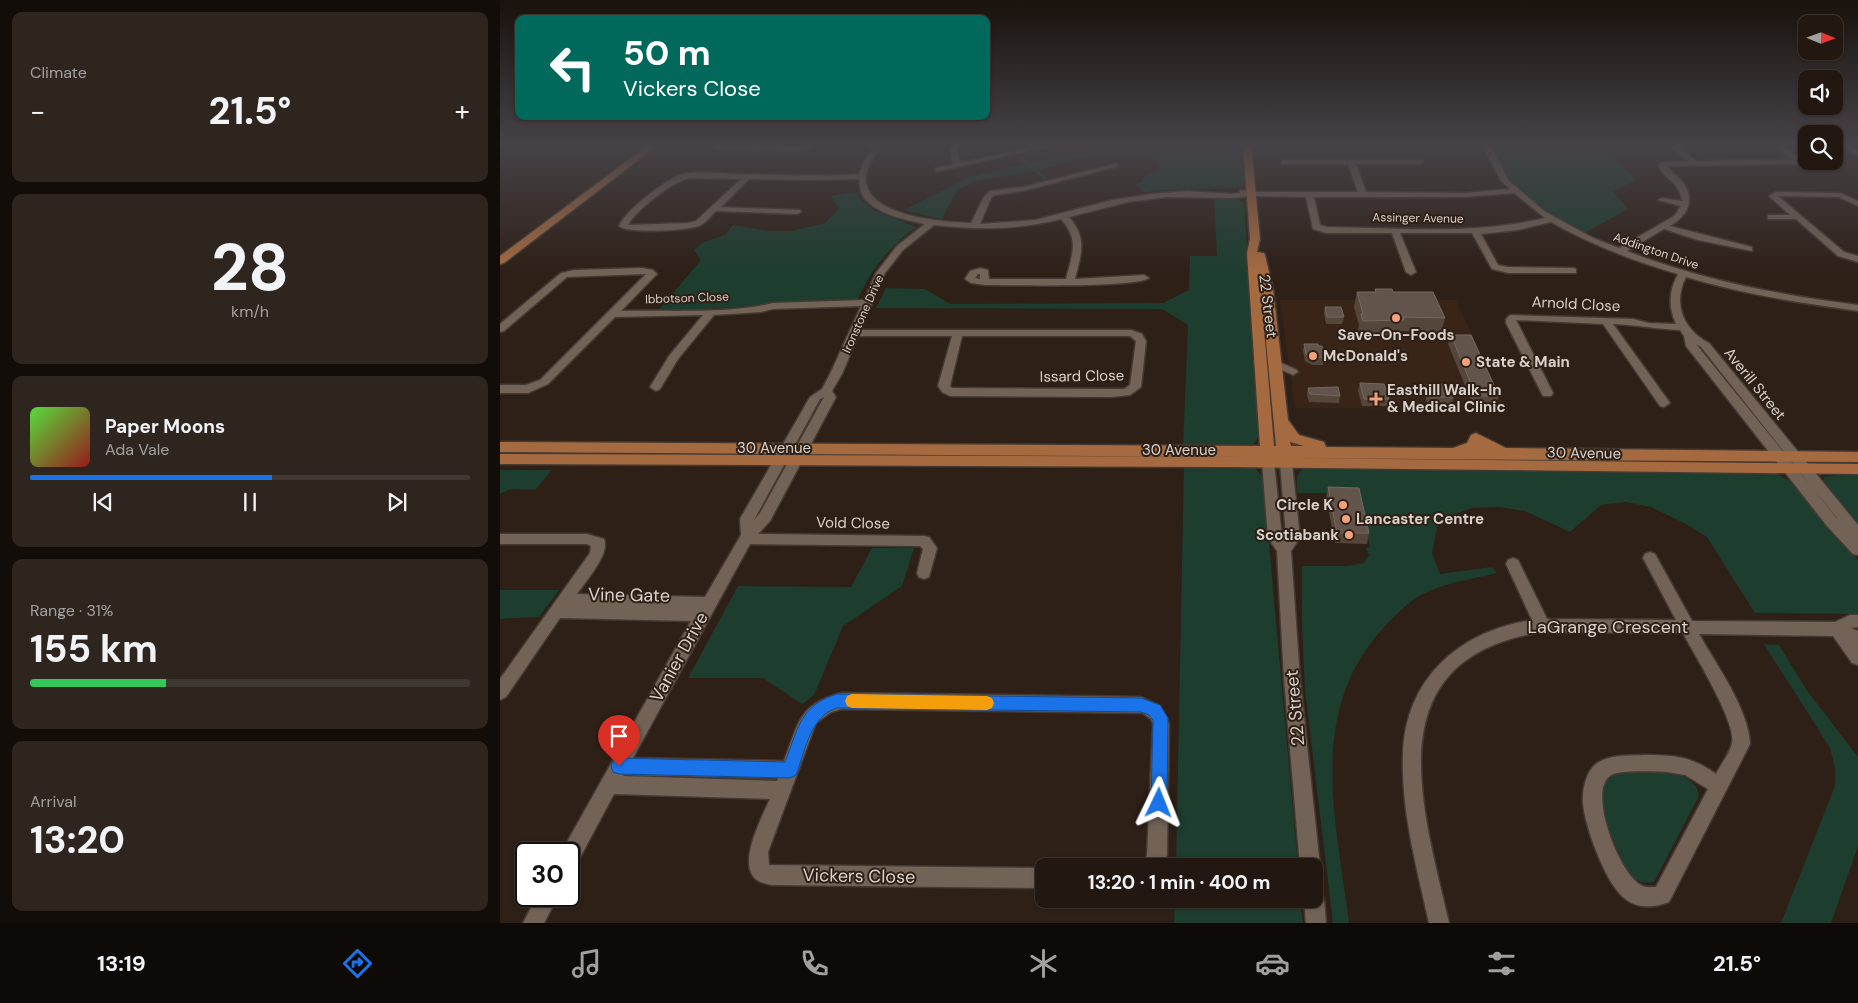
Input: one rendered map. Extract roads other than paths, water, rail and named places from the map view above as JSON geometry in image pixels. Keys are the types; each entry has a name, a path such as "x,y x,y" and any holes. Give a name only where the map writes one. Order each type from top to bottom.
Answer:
{"main road":[{"path":"515,237 584,187"},
{"path":"500,261 598,187"},
{"name":"22 Street","path":"1250,187 1255,239 1252,253 1267,457"},
{"name":"22 Street","path":"1255,239 1260,249 1267,289 1285,457"},
{"path":"1280,418 1290,434 1297,440 1355,453"},
{"name":"30 Avenue","path":"500,447 791,454 1792,463 1858,457"},
{"name":"30 Avenue","path":"1285,457 1355,453 1508,452 1792,463 1858,470"},
{"name":"30 Avenue","path":"500,459 791,454"}],"street":[{"path":"666,187 625,221 622,226 632,228 691,226 701,222 737,187"},
{"path":"863,187 863,190 875,204 891,212 931,223 974,226 1019,225 1128,199 1164,195 1464,195 1515,191"},
{"path":"974,226 988,197 993,193 1029,187"},
{"path":"1355,187 1358,195"},
{"name":"Addington Drive","path":"1512,187 1552,219 1588,239 1618,252 1682,274 1762,294 1858,308"},
{"path":"1618,252 1680,215 1686,204 1686,195 1682,187"},
{"name":"Assinger Avenue","path":"1309,194 1314,224 1319,229 1475,231 1503,229 1552,219"},
{"path":"1858,204 1840,195 1773,195 1773,198 1843,255 1858,259"},
{"path":"1662,200 1686,204"},
{"path":"715,208 797,212"},
{"path":"1063,216 1074,228 1079,240 1070,281"},
{"path":"1771,217 1797,217"},
{"name":"Ironstone Drive","path":"791,454 830,397 826,391 855,334 879,277 893,256 906,242 931,223"},
{"path":"1663,226 1698,237 1749,249"},
{"path":"1395,230 1411,272"},
{"path":"1475,231 1495,267 1508,270 1573,271"},
{"name":"Ibbotson Close","path":"500,329 564,275 587,272 650,272 652,276 544,382 528,389 500,389"},
{"name":"Averill Street","path":"1682,274 1676,284 1674,298 1690,344 1792,463"},
{"path":"984,281 1114,282 1144,278"},
{"name":"Ibbotson Close","path":"614,314 761,309 772,312 866,306"},
{"path":"656,387 673,358 711,312"},
{"name":"Arnold Close","path":"1547,394 1511,319 1522,316 1633,322 1649,326 1684,327"},
{"path":"1606,321 1664,403"},
{"name":"Issard Close","path":"855,334 958,332 1134,334 1139,337 1140,341 1135,387 1126,392 1112,393 950,392 944,386 958,332"},
{"name":"Vanier Drive","path":"578,842 747,537 765,517 791,454"},
{"name":"22 Street","path":"1267,457 1275,538 1284,550 1292,679 1309,858"},
{"name":"22 Street","path":"1284,550 1293,538 1285,457"},
{"path":"1792,463 1858,535"},
{"path":"1792,463 1832,522 1858,550"},
{"name":"Vold Close","path":"747,537 924,541 930,548 924,573"},
{"path":"500,539 587,539 599,544 597,554 505,678 500,692"},
{"path":"1650,558 1735,714 1741,735 1741,744 1662,895 1648,898 1638,896 1631,891 1618,876 1592,804 1593,786 1598,775 1604,770 1620,764 1683,765 1695,770 1718,786"},
{"path":"1512,564 1542,625"},
{"name":"Vine Gate","path":"560,606 706,609"},
{"name":"LaGrange Crescent","path":"1838,629 1850,621 1858,621"},
{"name":"LaGrange Crescent","path":"1439,923 1413,782 1413,735 1417,719 1430,688 1460,654 1481,641 1502,632 1542,625 1838,629 1858,638"},
{"path":"1838,629 1858,658"},
{"name":"Vickers Close","path":"1035,878 772,875 763,873 759,867 758,852 810,718 819,709 832,702 1141,705 1154,710 1160,718 1161,724 1156,858"},
{"path":"619,766 790,770"},
{"path":"694,788 704,768"},
{"path":"609,785 782,790"},
{"path":"533,923 542,907"},
{"path":"1315,908 1316,923"}],"place":[{"name":"Save-On-Foods","path":"1396,318"},
{"name":"McDonald's","path":"1313,356"},
{"name":"State & Main","path":"1466,362"},
{"name":"Easthill Walk-In & Medical Clinic","path":"1376,399"},
{"name":"Circle K","path":"1343,505"},
{"name":"Lancaster Centre","path":"1346,519"},
{"name":"Scotiabank","path":"1349,535"}]}
